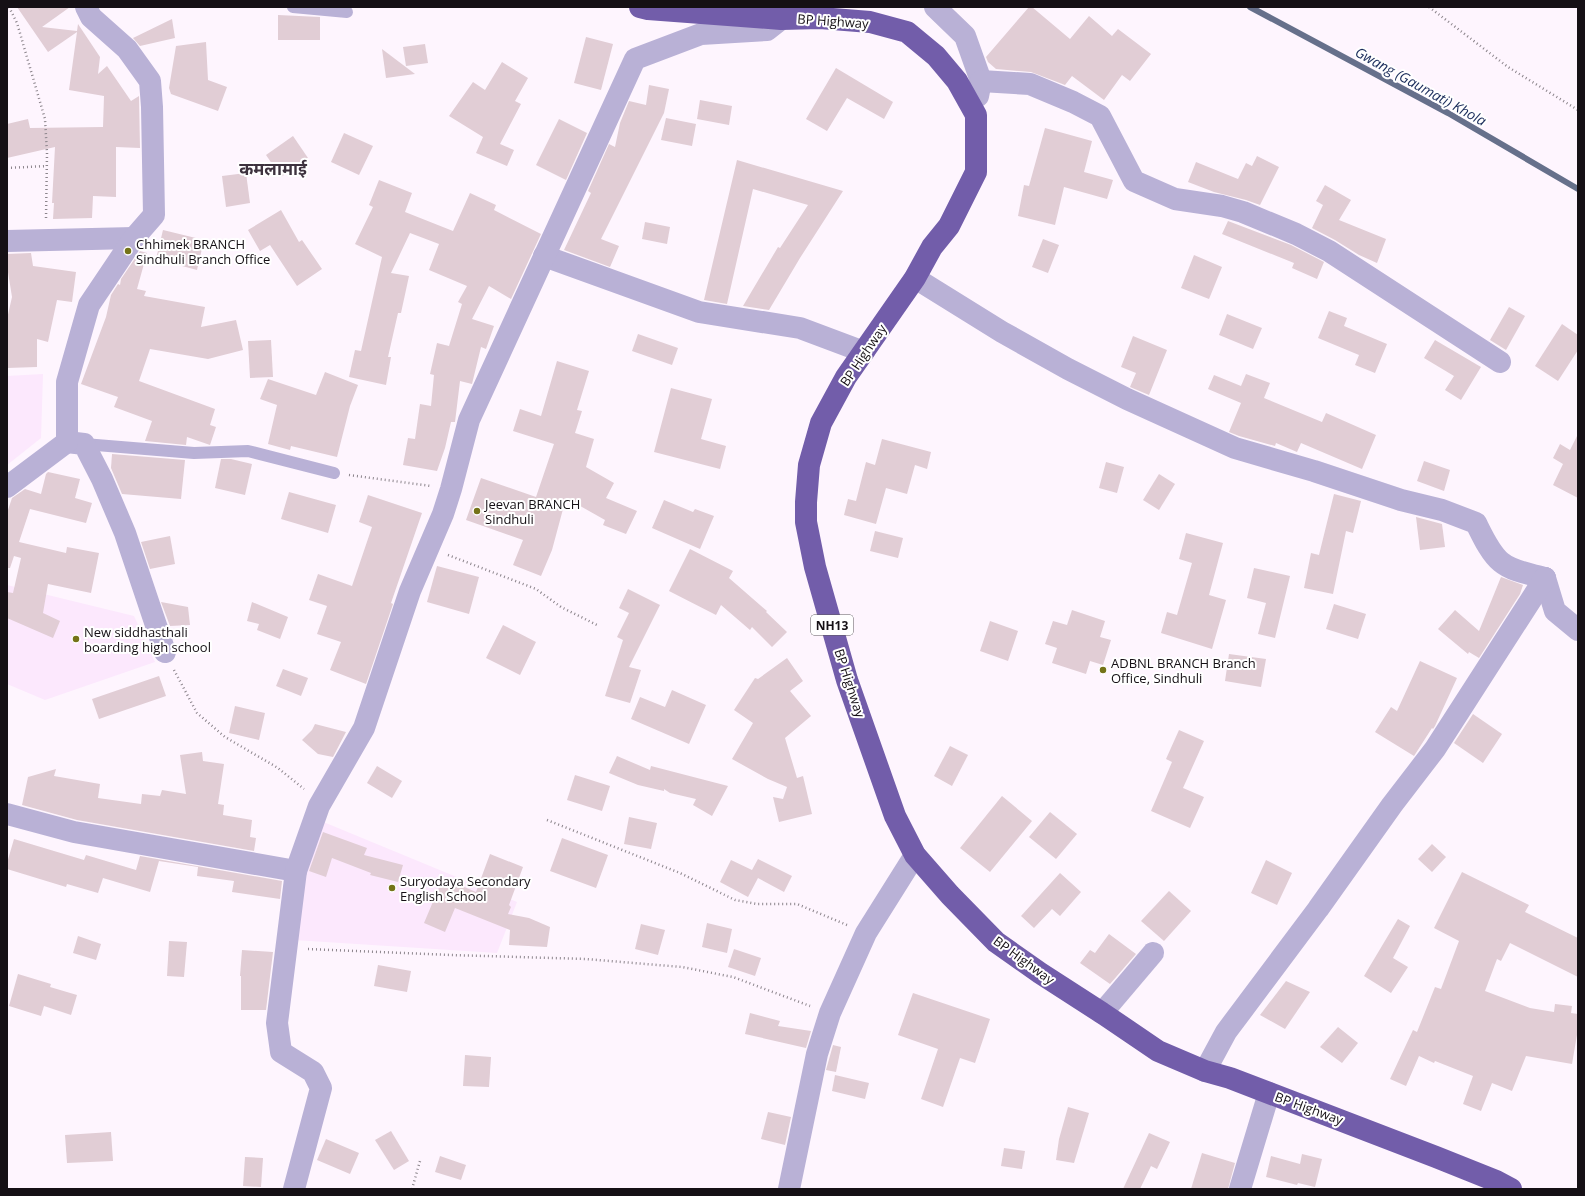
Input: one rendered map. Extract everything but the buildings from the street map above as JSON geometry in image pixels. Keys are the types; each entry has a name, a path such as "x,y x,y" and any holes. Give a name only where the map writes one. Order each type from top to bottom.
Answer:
{"highway":[{"name":"BP Highway","path":"640,7 655,10 781,19 820,18 870,22 907,32 936,56 957,81 976,115 976,172 949,226 932,247 915,278 846,377 821,423 809,465 806,522 815,567 847,680 895,816 915,855 950,895 996,942 1158,1051 1205,1071 1230,1078 1339,1119 1500,1186"}],"street":[{"path":"86,7 91,17 127,49 150,81 152,106 154,214 134,238 89,305 67,382 75,443 102,479 125,533 165,652"},
{"path":"935,7 965,36 981,81 976,115"},
{"path":"294,1189 321,1088 313,1072 281,1052 277,1023 296,871 319,806 364,728 410,591 443,514 469,420 635,59 701,34 767,30 781,19"},
{"path":"981,81 1030,84 1073,102 1100,116 1134,181 1175,199 1222,206 1243,212 1296,234 1329,251 1500,362"},
{"path":"7,241 134,238"},
{"path":"544,256 699,312 800,328 864,352"},
{"path":"915,278 995,328 1068,369 1127,399 1235,448 1314,471 1401,500 1442,510 1476,523 1486,542 1501,562 1517,570 1546,578"},
{"path":"7,487 75,443"},
{"path":"1546,578 1555,611 1578,630"},
{"path":"1205,1071 1226,1032 1318,909 1392,805 1436,749 1546,578"},
{"path":"7,814 74,832 296,871"},
{"path":"789,1189 817,1054 830,1013 866,933 915,855"},
{"path":"1102,1013 1153,953"},
{"path":"1240,1189 1269,1093"}],"lane":[{"path":"293,7 347,12"},
{"path":"75,443 194,453 248,451 334,473"}],"path":[{"path":"9,7 17,23 45,119 47,166 46,240"},
{"path":"1430,7 1508,67 1578,110"},
{"path":"7,168 47,166"},
{"path":"334,473 451,489"},
{"path":"429,547 536,589 561,606 600,626"},
{"path":"165,652 197,713 225,737 278,768 307,791 319,806"},
{"path":"547,820 680,873 735,900 757,904 797,904 866,933"},
{"path":"287,948 586,959 682,967 733,977 830,1013"},
{"path":"412,1189 420,1161"}],"shaded area":[{"path":"43,374 41,438 7,465 7,376"},
{"name":"New siddhasthali boarding high school","path":"7,585 134,616 155,662 45,700 7,684"},
{"name":"Suryodaya Secondary English School","path":"321,821 517,902 497,953 294,940 303,875"}],"waterway":[{"name":"Gwang (Gaumati) Khola","path":"1250,7 1448,113 1578,189"}],"place":[{"name":"Chhimek BRANCH Sindhuli Branch Office","path":"128,251"},
{"name":"Jeevan BRANCH Sindhuli","path":"477,511"},
{"name":"New siddhasthali boarding high school","path":"76,639"},
{"name":"ADBNL BRANCH Branch Office, Sindhuli","path":"1103,670"},
{"name":"Suryodaya Secondary English School","path":"392,888"}],"district":[{"name":"कमलामाई","path":"273,168"}]}
